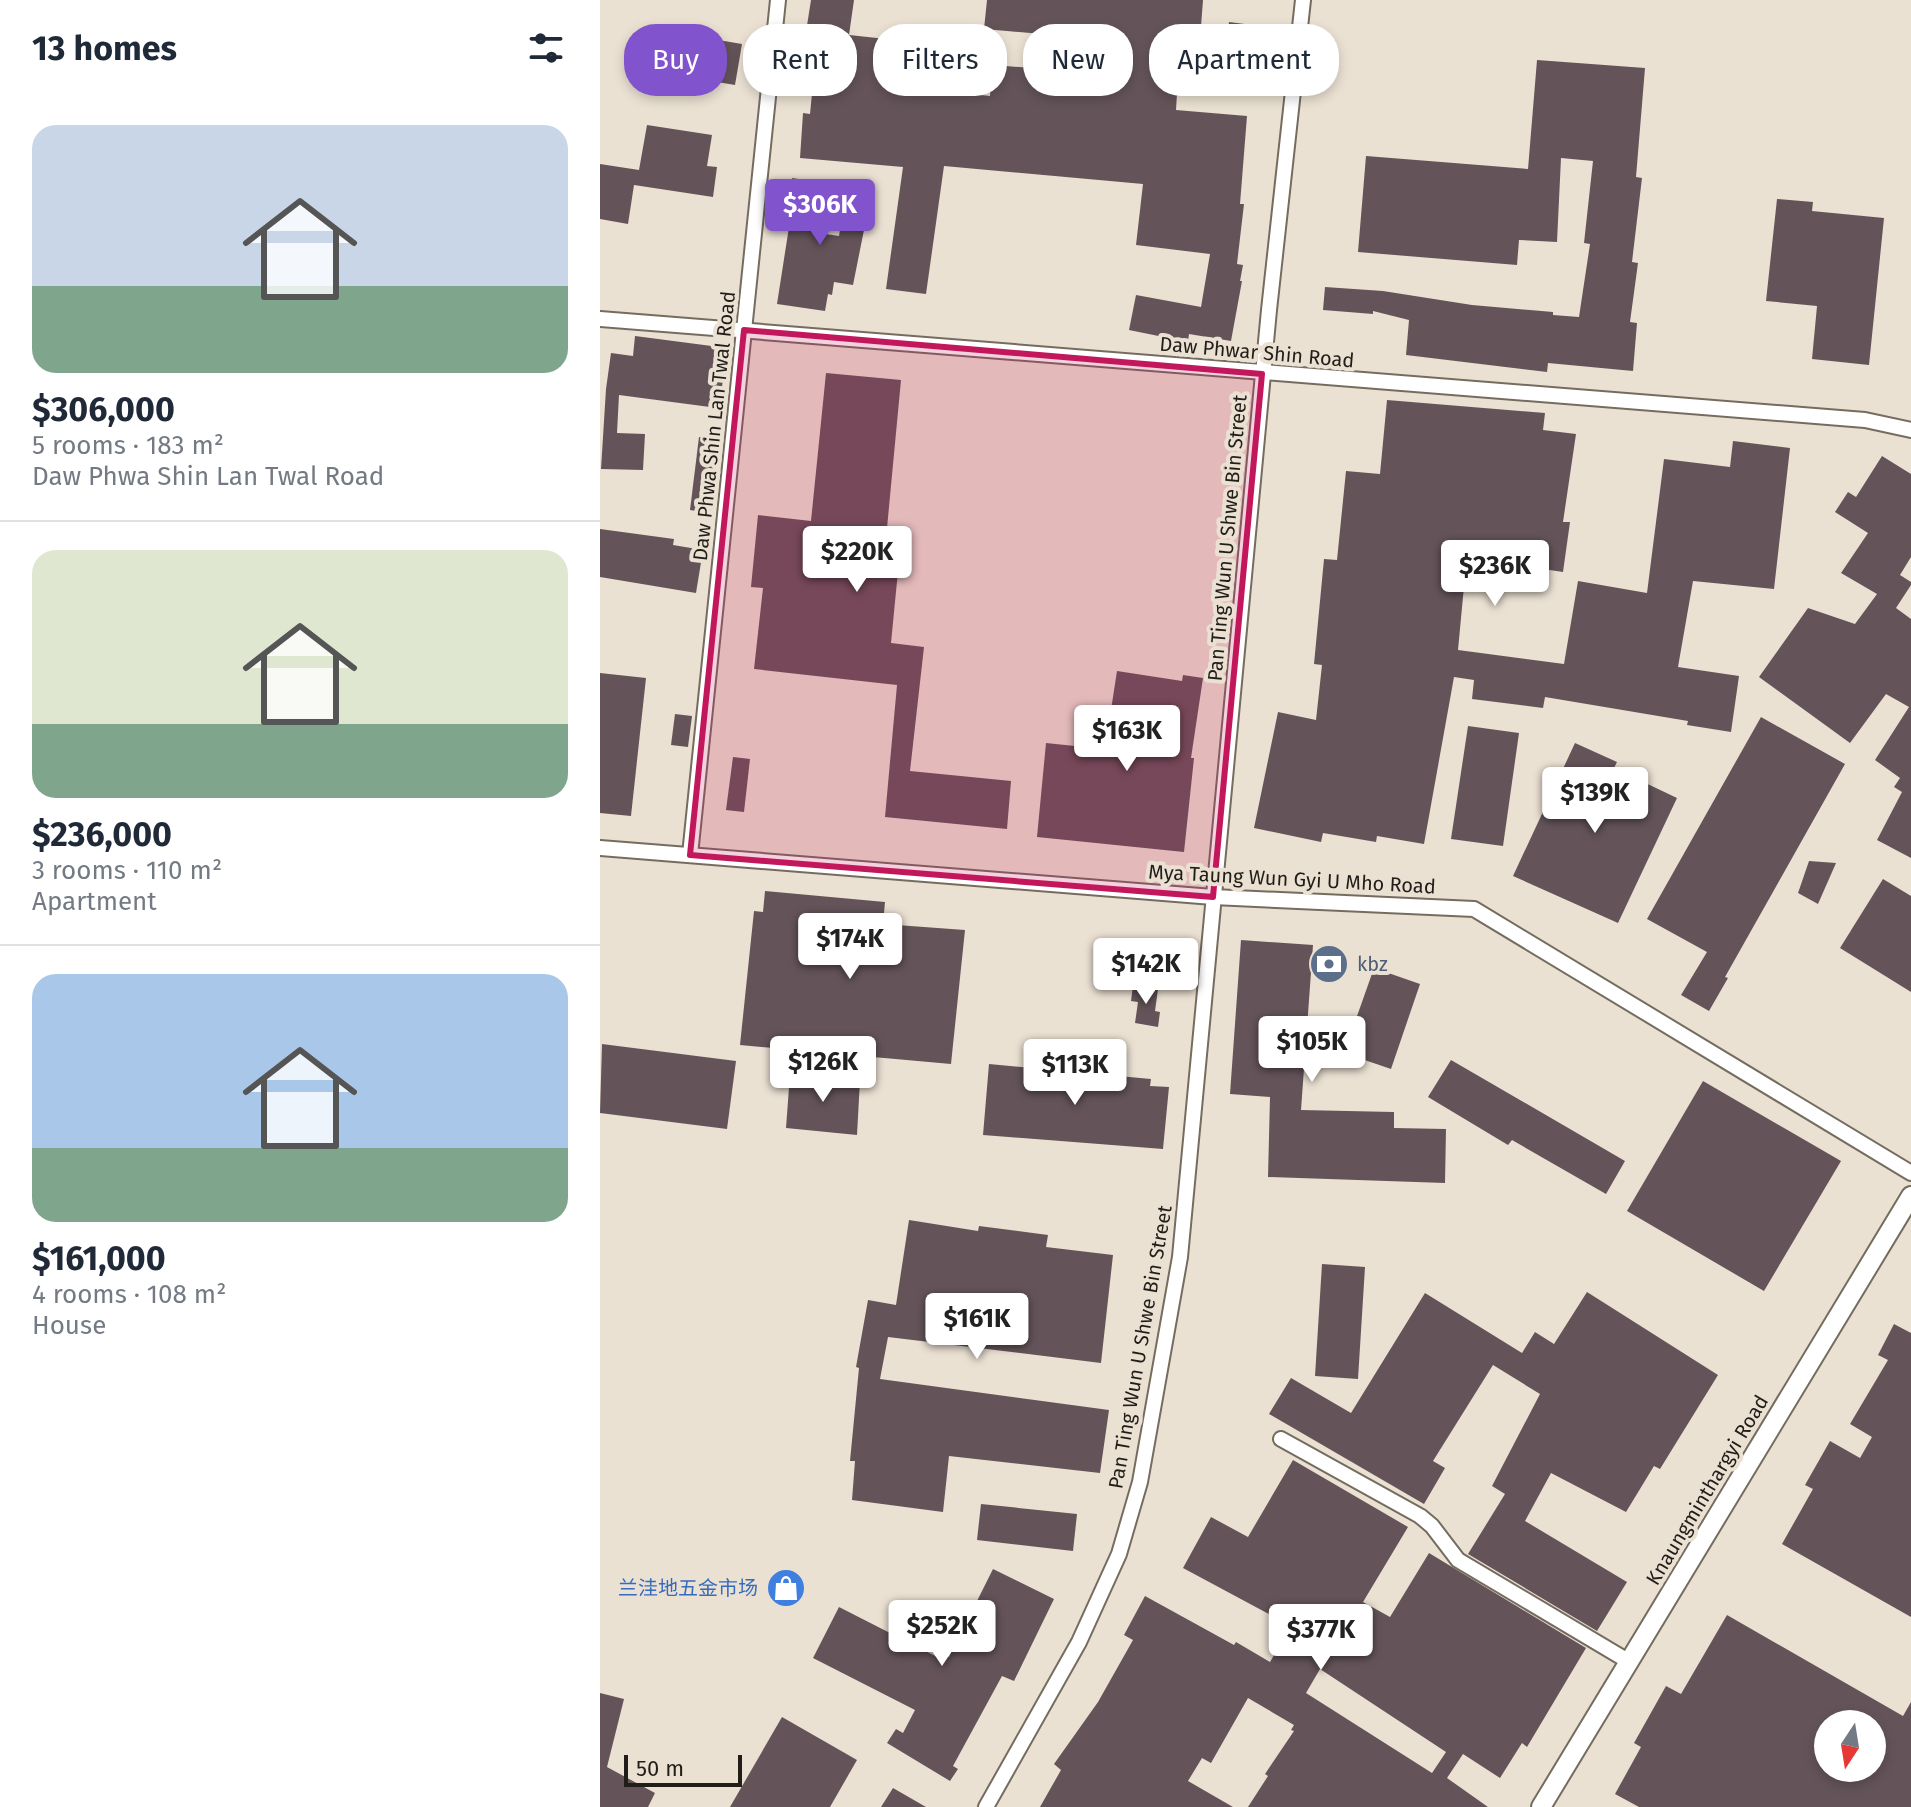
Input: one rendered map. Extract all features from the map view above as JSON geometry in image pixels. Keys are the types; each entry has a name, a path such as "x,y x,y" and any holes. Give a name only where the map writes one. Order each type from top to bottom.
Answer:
{"street":[{"name":"Daw Phwa Shin Lan Twal Road","path":"690,855 778,0"},
{"name":"Pan Ting Wun U Shwe Bin Street","path":"986,1807 1079,1642 1119,1554 1140,1482 1180,1257 1262,374 1303,0"},
{"name":"Daw Phwar Shin Road","path":"600,319 1865,420 1911,430"},
{"name":"Mya Taung Wun Gyi U Mho Road","path":"600,848 1213,897 1474,909 1911,1173"},
{"name":"Knaungminthargyi Road","path":"1541,1807 1911,1196"},
{"path":"1281,1439 1420,1516 1432,1526 1458,1560 1628,1661"}],"highlighted area":[{"path":"744,330 1262,374 1213,897 690,855"}],"building":[{"path":"811,0 854,0 851,24 807,24"},
{"path":"987,0 1203,0 1201,24 1149,24 1149,96 1177,96 1176,110 1247,116 1240,204 1244,204 1237,264 1243,265 1242,281 1231,341 1189,334 1188,342 1129,330 1136,295 1201,307 1210,254 1136,245 1143,184 944,166 926,294 886,289 903,167 800,158 803,113 810,114 812,96 857,96 857,36 873,38 873,96 1007,96 1007,66 1023,67 1023,96 1133,96 1133,24 1023,24 1023,32 1007,31 1007,24 985,24"},
{"path":"727,41 742,44 735,85 727,84"},
{"path":"1537,60 1645,68 1636,177 1642,178 1632,262 1638,263 1630,322 1637,323 1633,371 1548,363 1547,372 1406,355 1409,320 1373,311 1373,314 1323,310 1325,287 1383,291 1579,317 1590,244 1584,243 1593,161 1561,158 1557,242 1519,240 1517,265 1358,252 1366,156 1528,169"},
{"path":"647,125 712,135 707,166 717,167 713,197 634,185 628,224 600,219 600,164 639,170"},
{"path":"792,178 818,182 812,232 839,236 847,186 872,190 853,285 834,282 825,311 777,304 789,227 786,226"},
{"path":"1777,199 1813,202 1812,211 1884,218 1869,365 1812,359 1817,306 1766,301"},
{"path":"635,336 727,348 722,387 713,386 710,407 619,395 617,433 645,434 643,470 601,469 611,353 633,356"},
{"path":"826,373 901,380 887,528 902,530 891,643 924,647 910,771 1011,781 1007,829 885,817 897,685 754,669 763,588 751,587 758,515 811,521"},
{"path":"1387,400 1545,413 1543,430 1576,434 1563,522 1570,522 1563,572 1523,566 1523,570 1466,565 1458,650 1564,664 1578,581 1647,593 1664,459 1730,467 1733,441 1790,448 1774,589 1693,581 1678,667 1739,676 1731,732 1687,725 1688,721 1545,697 1543,708 1472,699 1474,680 1454,677 1424,844 1377,836 1376,842 1323,833 1321,842 1254,828 1278,712 1316,720 1322,665 1314,664 1324,559 1337,560 1346,471 1380,474"},
{"path":"699,437 719,439 710,513 690,510"},
{"path":"1882,456 1911,474 1911,557 1900,575 1911,585 1896,608 1911,619 1911,858 1877,840 1902,792 1894,787 1900,778 1875,760 1909,707 1886,694 1850,743 1759,677 1808,608 1855,624 1877,594 1841,573 1868,533 1835,512 1848,492 1856,497"},
{"path":"600,529 674,539 673,545 703,550 696,593 600,577"},
{"path":"1117,671 1182,681 1183,675 1203,678 1191,758 1194,758 1184,852 1037,837 1046,743 1171,756 1174,732 1109,723"},
{"path":"600,673 646,678 631,816 600,813"},
{"path":"675,714 692,716 688,747 671,745"},
{"path":"1761,717 1845,764 1709,1011 1681,995 1707,952 1647,919"},
{"path":"1468,726 1519,733 1503,846 1451,839"},
{"path":"1575,743 1617,762 1614,768 1677,798 1618,923 1513,876"},
{"path":"733,757 750,759 744,812 726,810"},
{"path":"1809,861 1836,863 1818,904 1798,893"},
{"path":"1883,879 1911,896 1911,992 1840,948"},
{"path":"765,891 885,902 883,924 965,930 951,1064 740,1045 754,911 763,912"},
{"path":"1241,940 1313,945 1301,1110 1394,1112 1394,1128 1446,1129 1445,1183 1268,1177 1270,1097 1230,1094"},
{"path":"1374,968 1420,984 1391,1069 1344,1053"},
{"path":"1133,985 1158,989 1155,1011 1160,1012 1158,1027 1135,1023 1138,1002 1131,1001"},
{"path":"602,1044 736,1061 727,1129 600,1113"},
{"path":"1451,1060 1625,1161 1606,1194 1512,1140 1508,1145 1428,1097"},
{"path":"989,1064 1151,1079 1150,1086 1169,1087 1163,1149 983,1135"},
{"path":"790,1074 860,1080 857,1135 786,1128"},
{"path":"1703,1081 1841,1161 1764,1291 1627,1211"},
{"path":"909,1220 978,1231 979,1226 1048,1235 1046,1247 1113,1255 1101,1363 888,1337 880,1379 1109,1410 1100,1473 949,1456 943,1512 852,1500 855,1461 850,1461 859,1368 856,1367 868,1300 896,1305"},
{"path":"1322,1264 1365,1267 1358,1379 1315,1376"},
{"path":"1587,1292 1718,1375 1660,1469 1654,1466 1626,1512 1551,1473 1525,1521 1627,1582 1597,1631 1468,1554 1505,1494 1492,1486 1540,1394 1493,1365 1433,1461 1445,1468 1424,1504 1269,1414 1291,1378 1351,1413 1425,1293 1522,1353 1535,1332 1554,1344"},
{"path":"1894,1324 1911,1333 1911,1617 1782,1544 1813,1489 1805,1485 1830,1441 1860,1458 1872,1437 1850,1424 1888,1360 1878,1355"},
{"path":"1293,1460 1408,1527 1363,1602 1390,1617 1429,1553 1586,1648 1527,1747 1522,1743 1500,1778 1463,1754 1447,1778 1488,1807 1248,1807 1268,1776 1265,1774 1294,1731 1291,1730 1294,1725 1248,1698 1211,1763 1202,1758 1188,1781 1233,1807 1040,1807 1061,1770 1054,1764 1098,1702 1133,1640 1124,1635 1145,1596 1270,1662 1291,1626 1183,1568 1211,1517 1248,1537","holes":["1320,1669 1446,1752 1432,1773 1306,1693"]},
{"path":"981,1504 1077,1514 1073,1551 977,1540"},
{"path":"993,1569 1054,1599 1014,1681 1002,1676 953,1766 958,1769 950,1781 887,1743 896,1729 903,1733 915,1710 813,1658 839,1607 943,1660 945,1655 949,1657"},
{"path":"1727,1615 1903,1716 1911,1702 1911,1807 1639,1807 1615,1794 1641,1747 1634,1743 1666,1686 1681,1694"},
{"path":"600,1693 624,1699 607,1767 655,1793 648,1807 600,1807"},
{"path":"782,1717 857,1760 830,1807 730,1807"},
{"path":"893,1788 926,1807 881,1807"}],"place":[{"name":"kbz","path":"1329,964"},
{"name":"兰洼地五金市场","path":"786,1588"}]}
